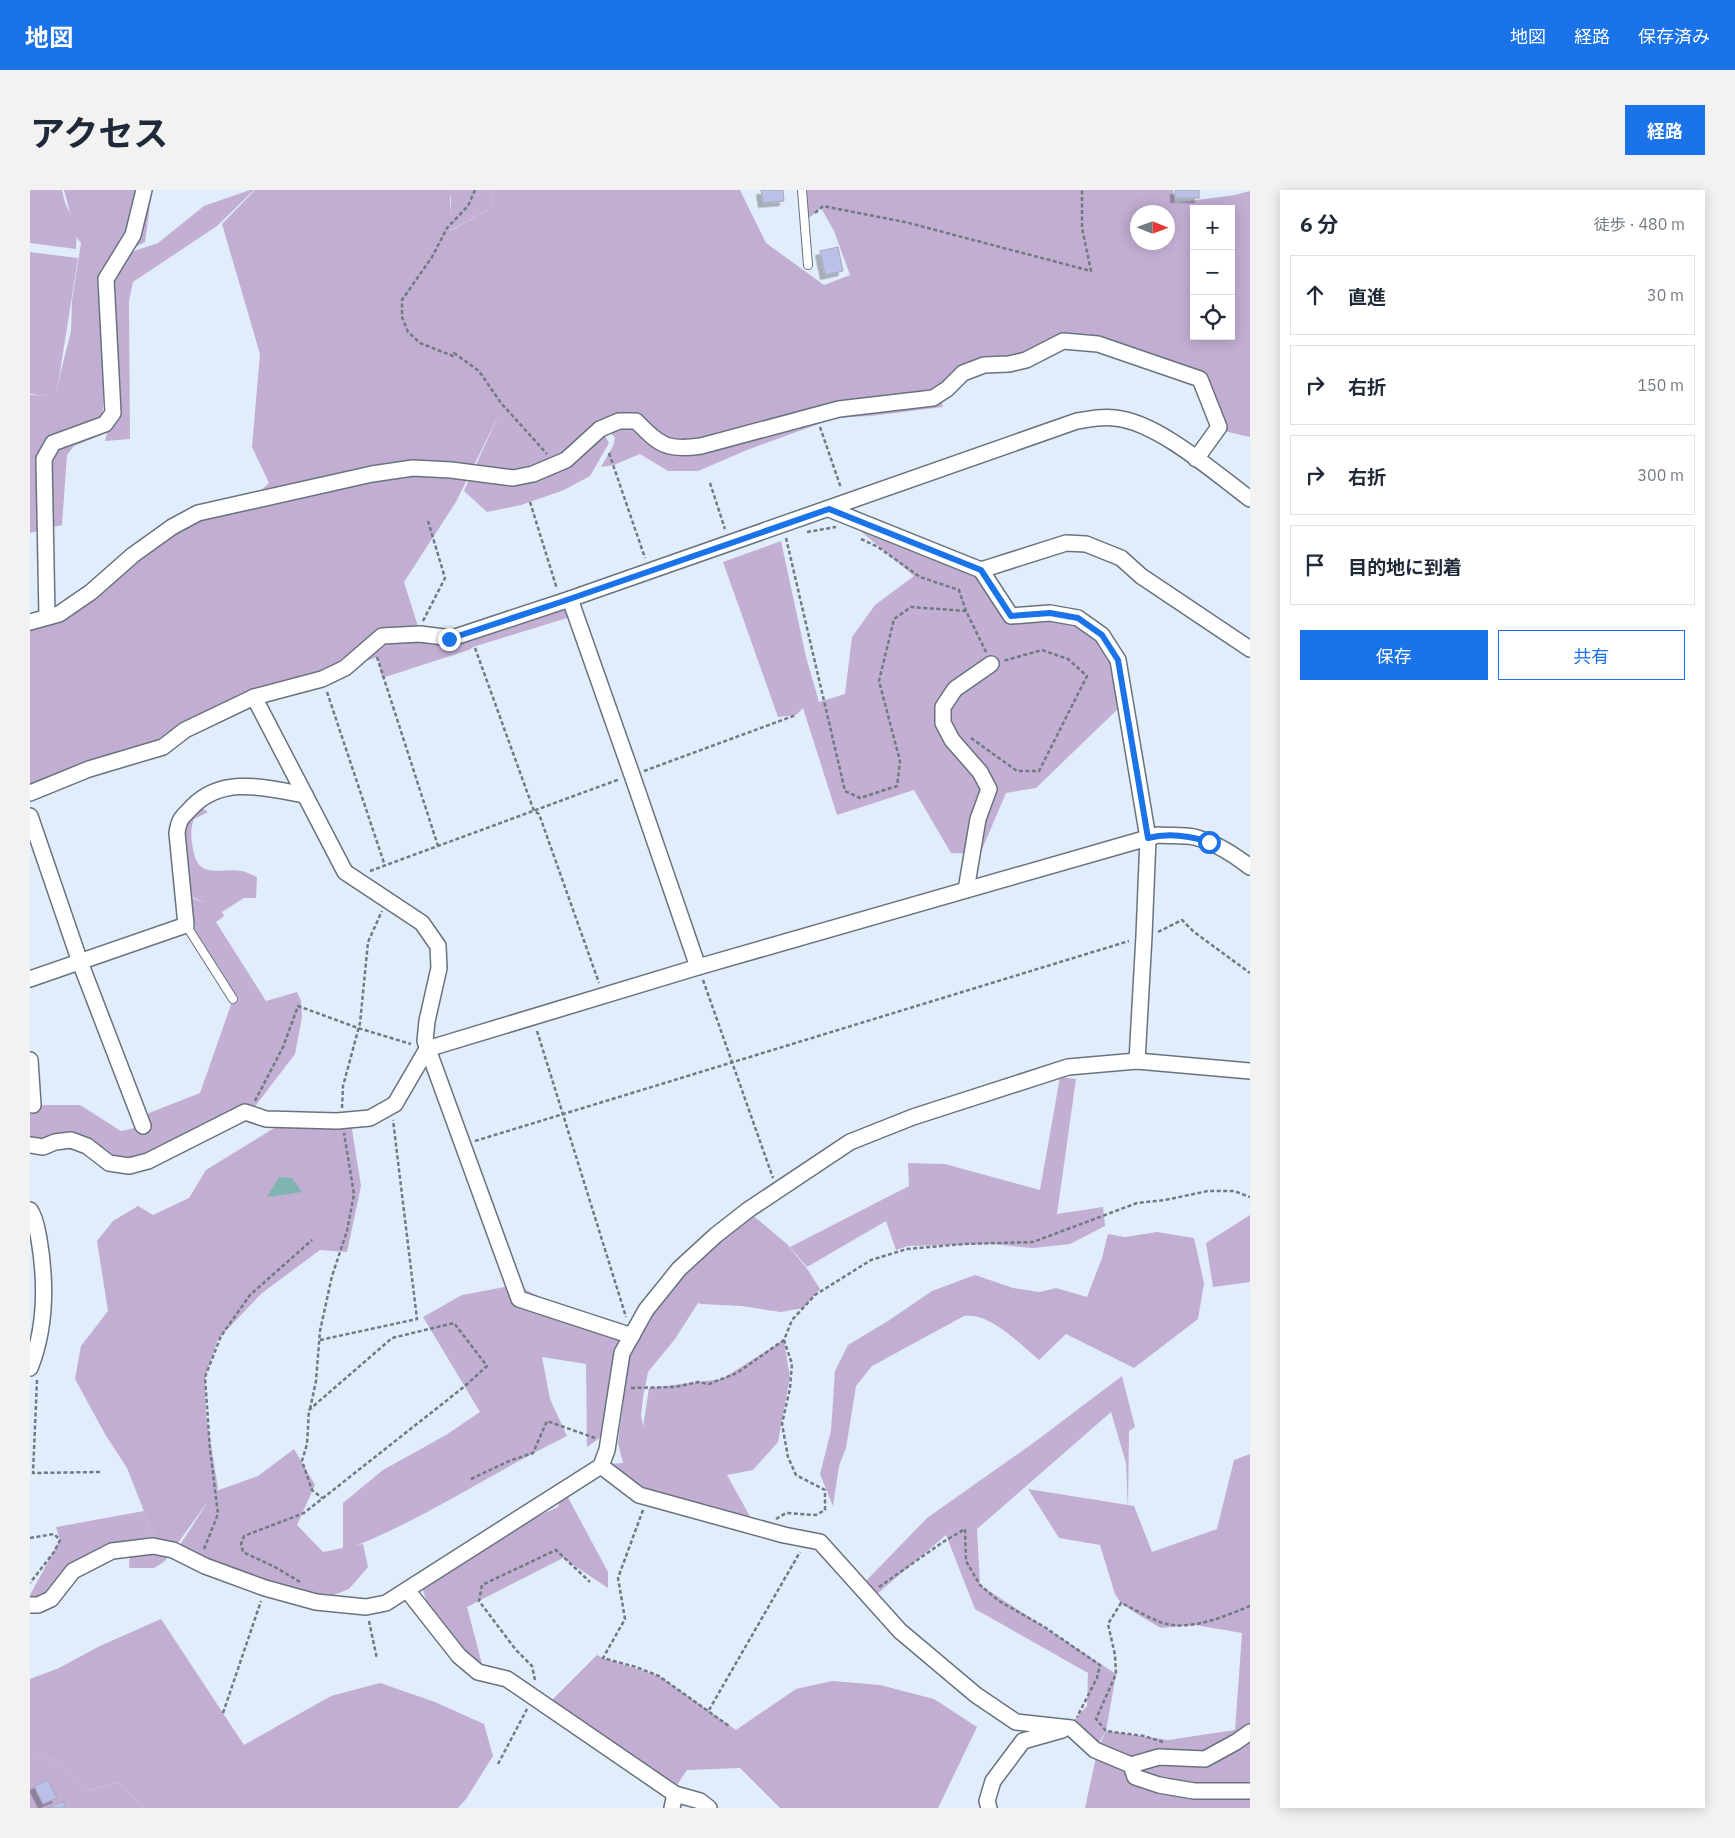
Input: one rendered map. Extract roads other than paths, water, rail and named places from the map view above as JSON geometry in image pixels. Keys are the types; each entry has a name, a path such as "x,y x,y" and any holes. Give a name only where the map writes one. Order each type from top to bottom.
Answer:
{"street":[{"path":"47,617 44,459 53,443 106,424 113,413 106,279 133,235 144,190"},
{"path":"30,622 59,614 91,592 133,554 172,527 198,513 380,472 413,468 451,470 513,478 533,474 566,460 600,430 619,421 636,421 652,437 665,446 681,449 701,446 839,409 933,398 947,389 963,373 984,365 1009,364 1026,360 1063,341 1079,344 1098,344 1200,379 1219,427 1196,459"},
{"path":"30,792 89,769 163,747 185,730 254,697 322,679 345,668 382,636 420,634 452,638 565,601 1077,421 1096,417 1116,418 1136,423 1165,436 1250,499"},
{"path":"829,509 981,570 1011,616 1050,613 1078,618 1102,635 1118,660 1148,838 1137,1061"},
{"path":"981,570 1066,543 1086,544 1121,558 1141,576 1250,649"},
{"path":"565,601 632,775 698,967"},
{"path":"966,890 978,819 989,789 980,772 952,740 943,723 943,707 955,688 991,664"},
{"path":"254,697 345,872 422,922 438,946 439,968 427,1021 425,1041 519,1299 632,1336"},
{"path":"30,979 186,925 177,833 178,821 197,802 222,788 254,786 305,795"},
{"path":"30,816 80,962 143,1126"},
{"path":"30,1146 43,1147 55,1142 71,1140 87,1146 109,1164 129,1166 148,1161 245,1112 266,1119 342,1121 370,1118 395,1104 427,1049 698,967 1148,838 1158,836 1193,837 1209,842 1231,853 1250,867"},
{"path":"30,1060 33,1105"},
{"path":"30,1605 38,1605 51,1599 73,1571 112,1552 153,1546 173,1550 198,1562 265,1588 316,1602 366,1607 386,1603 600,1466 608,1450 622,1353 646,1310 679,1269 716,1235 748,1210 850,1142 896,1123 1068,1067 1137,1061 1250,1071"},
{"path":"30,1210 34,1217 39,1244 44,1286 41,1328 32,1364"},
{"path":"600,1466 640,1495 767,1530 820,1542 900,1631 976,1695 1016,1722 1071,1728 1095,1750 1131,1764 1159,1757 1205,1759 1250,1732"},
{"path":"408,1590 459,1656 478,1672 507,1680 533,1697 674,1801 700,1802 709,1808"},
{"path":"989,1808 987,1801 993,1781 1023,1742 1071,1728"},
{"path":"1131,1764 1135,1777 1159,1785 1194,1791 1250,1791"}],"lane":[{"path":"802,190 808,265"},
{"path":"186,925 233,999"}]}
